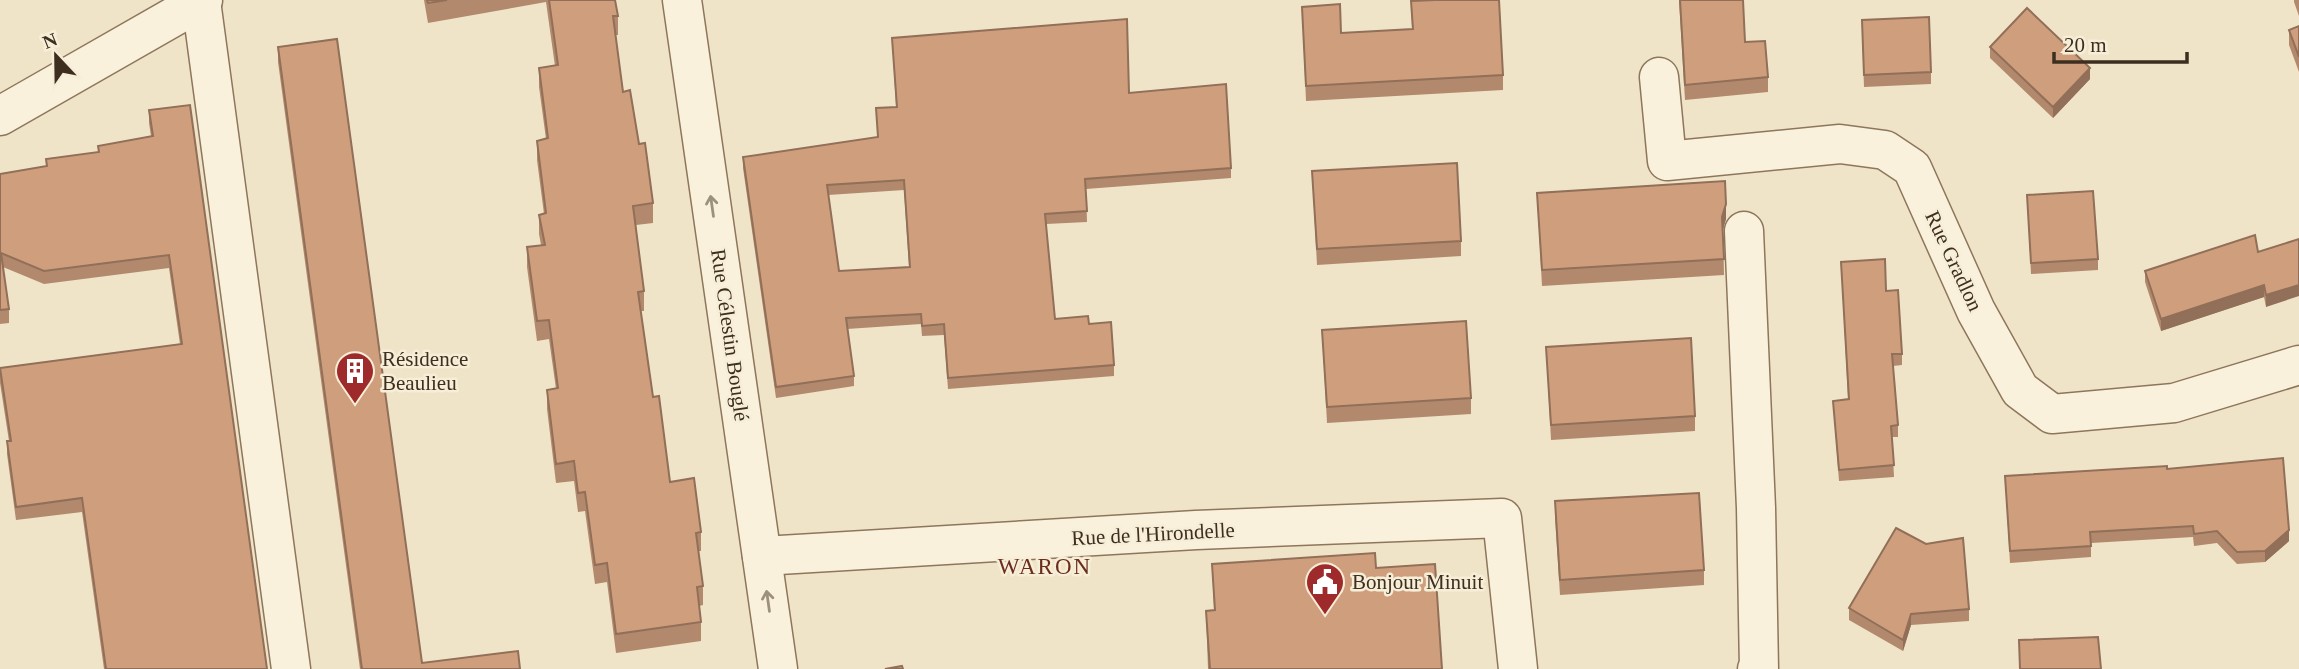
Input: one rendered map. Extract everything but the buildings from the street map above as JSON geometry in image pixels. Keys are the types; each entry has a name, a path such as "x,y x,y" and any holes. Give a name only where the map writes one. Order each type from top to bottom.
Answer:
{"street":[{"name":"Rue Célestin Bouglé","path":"682,0 778,669"},
{"path":"0,116 202,1 291,669"},
{"name":"Rue Gradlon","path":"1659,77 1667,161 1840,144 1885,150 1912,168 1976,312 2014,379 2021,390 2052,414 2174,402 2299,365"},
{"path":"1744,231 1756,508 1757,669"},
{"name":"Rue de l'Hirondelle","path":"762,556 1196,530 1502,518 1518,669"}],"place":[{"name":"Résidence Beaulieu","path":"355,405"},
{"name":"Bonjour Minuit","path":"1325,616"}],"district":[{"name":"WARON","path":"1045,566"}]}
